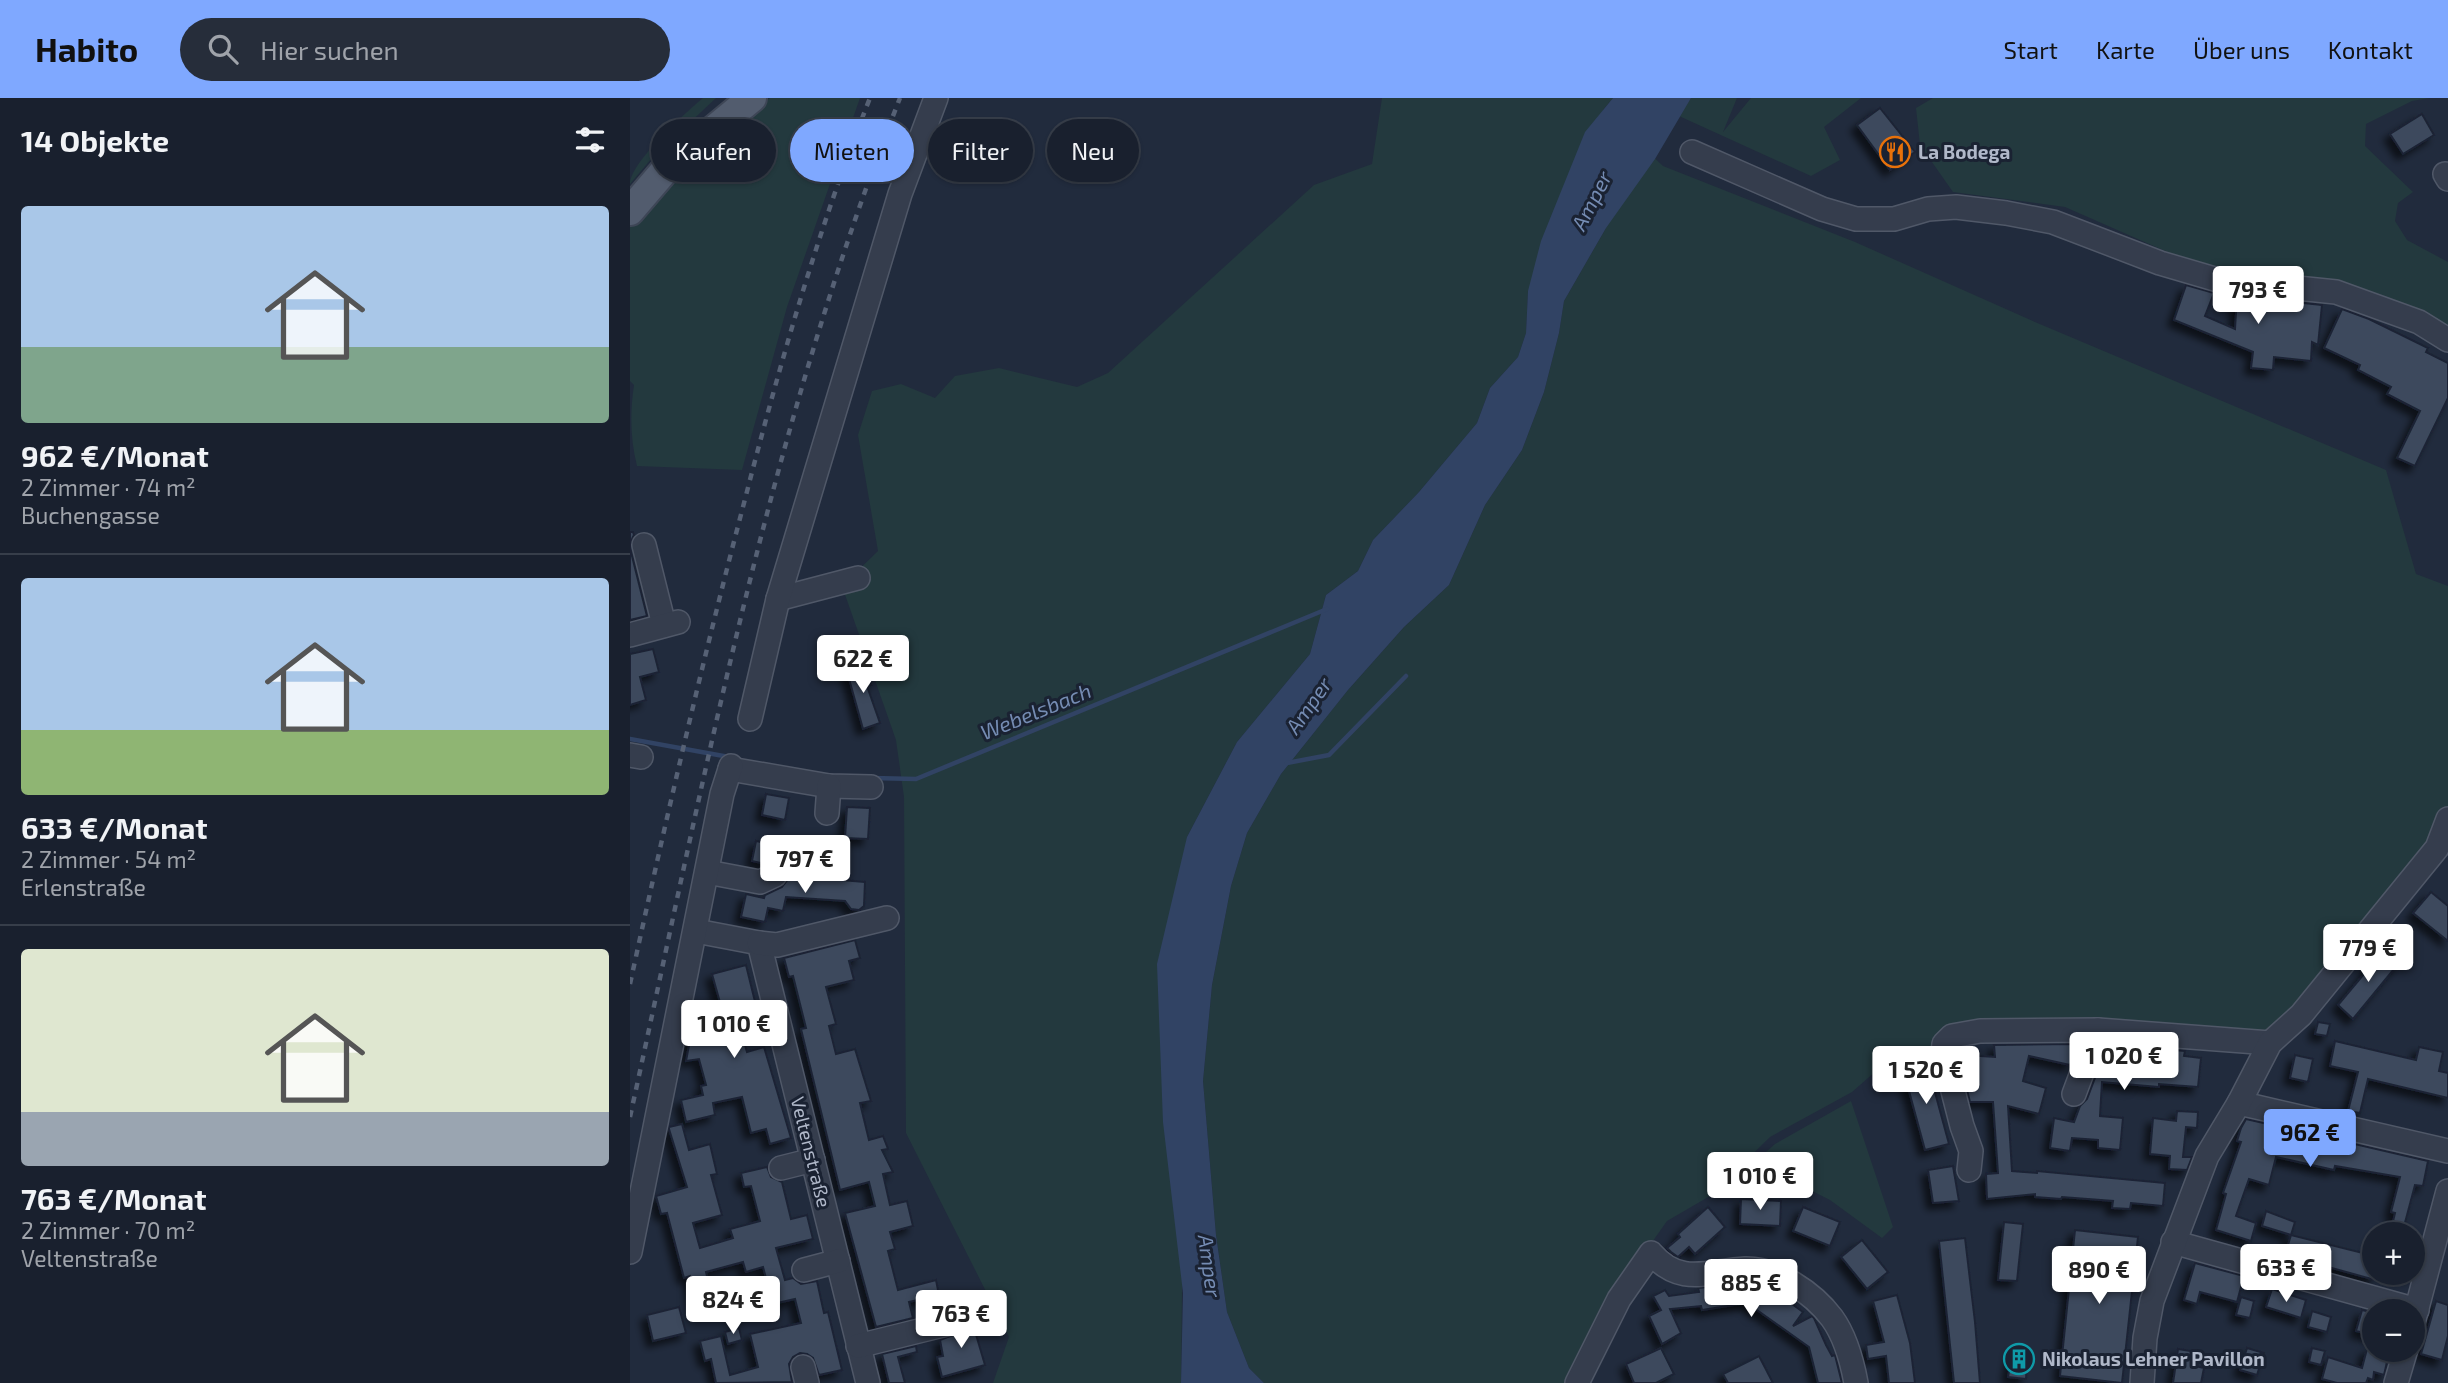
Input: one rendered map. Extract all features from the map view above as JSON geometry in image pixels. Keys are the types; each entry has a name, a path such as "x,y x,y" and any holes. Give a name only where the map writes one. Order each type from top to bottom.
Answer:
{"main road":[{"path":"630,211 665,170 752,98"}],"street":[{"path":"750,719 778,600 900,194 936,98"},
{"path":"1692,152 1822,209 1856,219 1894,219 1928,209 1956,207 2053,222 2160,263 2218,280 2336,292 2419,322 2448,340"},
{"path":"630,635 672,623 644,545"},
{"path":"778,600 859,578"},
{"path":"630,1252 722,794 730,768 829,786 871,787"},
{"path":"827,813 829,786"},
{"path":"2142,1383 2145,1338 2152,1301 2207,1156 2239,1103 2270,1043 2301,1015 2441,857 2448,819"},
{"path":"707,872 760,882 775,875 782,863"},
{"path":"696,930 777,945 887,918"},
{"name":"Veltenstraße","path":"759,943 859,1346 861,1381"},
{"path":"1969,1170 1972,1151 1962,1126 1942,1052 1944,1044 1952,1036 1980,1031 2098,1030 2270,1043"},
{"path":"2074,1094 2098,1030"},
{"path":"2239,1103 2448,1151"},
{"path":"781,1168 813,1160"},
{"path":"2420,1299 2445,1217 2448,1191"},
{"path":"2173,1242 2362,1300"},
{"path":"1577,1383 1619,1299 1651,1253 1660,1264 1683,1275 1747,1269 1764,1271 1807,1293 1832,1318 1846,1346 1856,1383"},
{"path":"804,1270 838,1261"},
{"path":"859,1346 947,1324"},
{"path":"2396,1383 2402,1362"}],"green space":[{"path":"703,98 716,98 694,119 680,119"},
{"path":"770,98 860,98 853,119 790,119 790,182 831,182 787,307 742,470 637,466 631,425 634,385 630,381 630,225 651,199 671,182 776,182 776,119 745,119"},
{"path":"1382,98 1613,98 1603,110 1663,166 1855,242 2035,322 2386,470 2416,574 2448,586 2448,819 2270,1043 2098,1030 1944,1044 1884,1064 1852,1092 1770,1137 1710,1196 1667,1221 1614,1296 1567,1383 1264,1383 1249,1368 1227,1312 1216,1235 1203,1081 1212,985 1231,886 1247,833 1281,774 1348,690 1404,627 1449,585 1485,505 1522,450 1544,392 1564,301 1606,228 1528,291 1526,333 1518,357 1490,388 1477,423 1419,492 1373,540 1358,571 1326,595 1310,654 1237,742 1187,837 1181,1383 993,1383 1009,1337 906,1133 904,797 896,740 842,586 878,551 858,435 872,391 901,384 935,398 955,376 999,368 1077,387 1108,373 1314,185 1372,164"},
{"path":"1691,98 1737,98 1723,132 1751,98 1861,98 1824,127 1840,160 1811,176 1679,116"},
{"path":"1933,98 2430,98 2412,101 2366,124 2365,146 2413,192 2398,203 2395,221 2407,240 2448,262 2448,330 2256,275 2197,265 2065,207 1953,192 1920,145 1916,108"},
{"path":"651,149 651,159 630,184 632,175"},
{"path":"1851,1101 1893,1227 1882,1238 1830,1200 1802,1186 1730,1184 1775,1144"}],"water":[{"name":"Amper","path":"1613,98 1691,98 1655,159 1606,228 1564,301 1544,392 1522,450 1485,505 1449,585 1404,627 1348,690 1281,774 1247,833 1231,886 1212,985 1203,1081 1216,1235 1227,1312 1249,1368 1264,1383 1181,1383 1183,1293 1163,1122 1157,964 1187,837 1237,742 1310,654 1326,595 1358,571 1373,540 1419,492 1477,423 1490,388 1518,357 1526,333 1528,291 1541,241 1585,132"}],"building":[{"path":"1880,108 1915,152 1890,170 1857,125"},
{"path":"2422,114 2434,135 2403,154 2390,134"},
{"path":"2186,285 2214,293 2205,316 2235,329 2237,296 2322,305 2318,345 2312,342 2311,361 2274,357 2273,370 2251,368 2253,352 2174,320"},
{"path":"2342,309 2428,348 2426,352 2448,363 2448,398 2415,466 2397,458 2420,411 2387,394 2391,387 2358,370 2360,365 2324,348"},
{"path":"630,548 647,616 630,620"},
{"path":"653,649 659,672 640,677 646,700 630,705 630,654"},
{"path":"863,662 871,685 867,686 880,723 863,729 846,668"},
{"path":"766,794 789,798 785,820 762,815"},
{"path":"847,807 870,808 868,839 845,838"},
{"path":"756,841 776,845 775,851 765,864 752,861"},
{"path":"792,874 865,882 864,906 859,910 851,909 845,901 786,897 783,911 768,908 765,922 741,917 746,894 764,898 782,887"},
{"path":"2431,892 2448,906 2448,941 2413,913"},
{"path":"855,940 860,958 849,961 854,980 826,987 836,1024 829,1026 836,1054 855,1049 871,1101 860,1103 869,1140 883,1136 888,1149 882,1150 893,1172 883,1174 890,1205 907,1201 913,1226 890,1232 895,1249 888,1251 898,1290 936,1280 939,1295 909,1302 913,1318 876,1327 845,1213 875,1206 869,1182 840,1190 801,1029 806,1028 793,976 789,977 784,958"},
{"path":"2384,950 2399,963 2353,1019 2338,1005"},
{"path":"746,965 760,1022 740,1028 747,1052 764,1047 791,1138 770,1144 766,1129 751,1133 742,1097 713,1103 715,1115 686,1122 681,1100 703,1095 701,1086 706,1085 699,1059 686,1061 694,1019 703,1017 701,1011 721,1006 712,974"},
{"path":"2318,1022 2330,1024 2327,1036 2315,1034"},
{"path":"2335,1041 2416,1060 2419,1047 2443,1052 2439,1071 2448,1073 2448,1098 2368,1079 2360,1113 2348,1111 2358,1072 2330,1066"},
{"path":"2078,1044 2070,1065 2029,1056 2023,1081 2046,1088 2039,1114 2008,1106 2012,1171 2165,1183 2163,1206 2131,1203 2130,1209 2112,1208 2113,1201 2035,1197 2035,1194 1987,1199 1986,1174 1998,1173 1993,1102 1970,1102 1967,1090 1968,1069 1963,1069 1964,1055 1995,1057 1994,1045"},
{"path":"2143,1047 2185,1051 2184,1056 2201,1058 2198,1087 2102,1082 2100,1116 2123,1118 2120,1150 2098,1148 2098,1140 2072,1138 2070,1151 2050,1148 2054,1118 2074,1122 2080,1106 2087,1099 2104,1054 2105,1067 2106,1050 2143,1052"},
{"path":"1921,1055 1926,1075 1930,1074 1949,1144 1925,1150 1906,1080 1913,1079 1908,1059"},
{"path":"2295,1055 2313,1059 2308,1082 2290,1078"},
{"path":"2177,1111 2198,1112 2197,1128 2186,1127 2183,1157 2192,1157 2187,1170 2169,1169 2170,1156 2150,1154 2153,1118 2176,1121"},
{"path":"2246,1119 2428,1161 2423,1186 2415,1185 2405,1222 2393,1222 2395,1213 2391,1212 2400,1177 2335,1166 2334,1170 2276,1157 2269,1185 2249,1179 2236,1216 2256,1223 2251,1241 2216,1230 2226,1194 2223,1193 2241,1142 2237,1141"},
{"path":"682,1124 689,1150 710,1144 717,1174 711,1175 722,1215 693,1223 700,1248 733,1238 730,1229 760,1221 751,1186 744,1187 741,1173 767,1167 771,1177 782,1182 791,1219 807,1215 813,1239 776,1248 785,1280 793,1278 801,1284 817,1281 824,1313 828,1312 842,1370 819,1375 813,1358 800,1353 793,1357 789,1364 792,1382 716,1383 711,1359 705,1361 700,1341 721,1336 730,1375 758,1367 750,1334 801,1323 795,1299 773,1304 763,1267 746,1272 743,1262 706,1272 714,1306 698,1310 690,1276 684,1278 667,1213 661,1214 656,1196 687,1187 669,1129"},
{"path":"1953,1166 1959,1201 1933,1203 1928,1170"},
{"path":"1741,1199 1781,1201 1780,1226 1740,1224"},
{"path":"1708,1207 1725,1227 1695,1254 1689,1247 1678,1257 1667,1248 1680,1237 1678,1234"},
{"path":"1803,1207 1840,1222 1830,1246 1793,1231"},
{"path":"2266,1211 2295,1222 2291,1235 2262,1226"},
{"path":"2004,1222 2023,1224 2017,1281 1998,1280"},
{"path":"2075,1230 2138,1237 2122,1383 2060,1376"},
{"path":"2291,1235 2362,1253 2362,1276 2285,1255"},
{"path":"1965,1238 1980,1383 1954,1383 1939,1241"},
{"path":"1862,1240 1888,1272 1867,1289 1841,1257"},
{"path":"2195,1263 2244,1276 2237,1302 2200,1292 2197,1304 2184,1300"},
{"path":"1741,1283 1772,1293 1774,1291 1803,1312 1793,1326 1812,1316 1832,1356 1835,1355 1842,1383 1818,1383 1809,1347 1747,1303 1702,1310 1701,1306 1670,1309 1681,1333 1662,1344 1649,1316 1661,1310 1653,1296 1665,1290 1669,1296 1699,1292 1698,1288"},
{"path":"2272,1289 2306,1300 2301,1318 2266,1307"},
{"path":"1897,1295 1910,1343 1915,1383 1889,1383 1886,1356 1868,1359 1866,1345 1884,1342 1873,1301"},
{"path":"2241,1297 2254,1301 2250,1318 2236,1315"},
{"path":"2436,1301 2448,1305 2448,1336 2442,1360 2425,1355 2425,1340"},
{"path":"679,1307 686,1333 653,1341 647,1315"},
{"path":"2362,1310 2362,1333 2356,1331"},
{"path":"2312,1311 2331,1317 2327,1332 2308,1327"},
{"path":"968,1315 985,1365 942,1377 937,1357 943,1356 940,1340 956,1334 961,1327 959,1317"},
{"path":"739,1328 742,1340 728,1344 725,1332"},
{"path":"916,1346 917,1352 898,1357 905,1383 889,1383 882,1354"},
{"name":"Nikolaus Lehner Pavillon","path":"2013,1347 2028,1348 2026,1379 2008,1377"},
{"path":"1661,1348 1674,1374 1656,1383 1634,1383 1626,1364"},
{"path":"2247,1348 2264,1353 2257,1375 2240,1370"},
{"path":"2312,1348 2325,1351 2321,1365 2309,1362"},
{"path":"2178,1349 2197,1352 2195,1366 2204,1368 2201,1383 2173,1383"},
{"path":"1759,1356 1773,1383 1728,1383 1723,1374"},
{"path":"2328,1357 2362,1368 2364,1362 2387,1362 2384,1375 2374,1372 2373,1380 2368,1378 2366,1383 2337,1383 2322,1379"}],"waterway":[{"name":"Webelsbach","path":"872,778 916,779 1327,609"},
{"path":"1287,763 1329,755 1406,676"},
{"name":"Webelsbach","path":"630,739 729,757"}],"railway":[{"path":"630,984 728,563 771,401 833,197 870,98"},
{"path":"630,1117 714,730 778,474 814,347 854,222 900,98"}],"place":[{"name":"La Bodega","path":"1895,152"},
{"name":"Nikolaus Lehner Pavillon","path":"2019,1359"}]}
